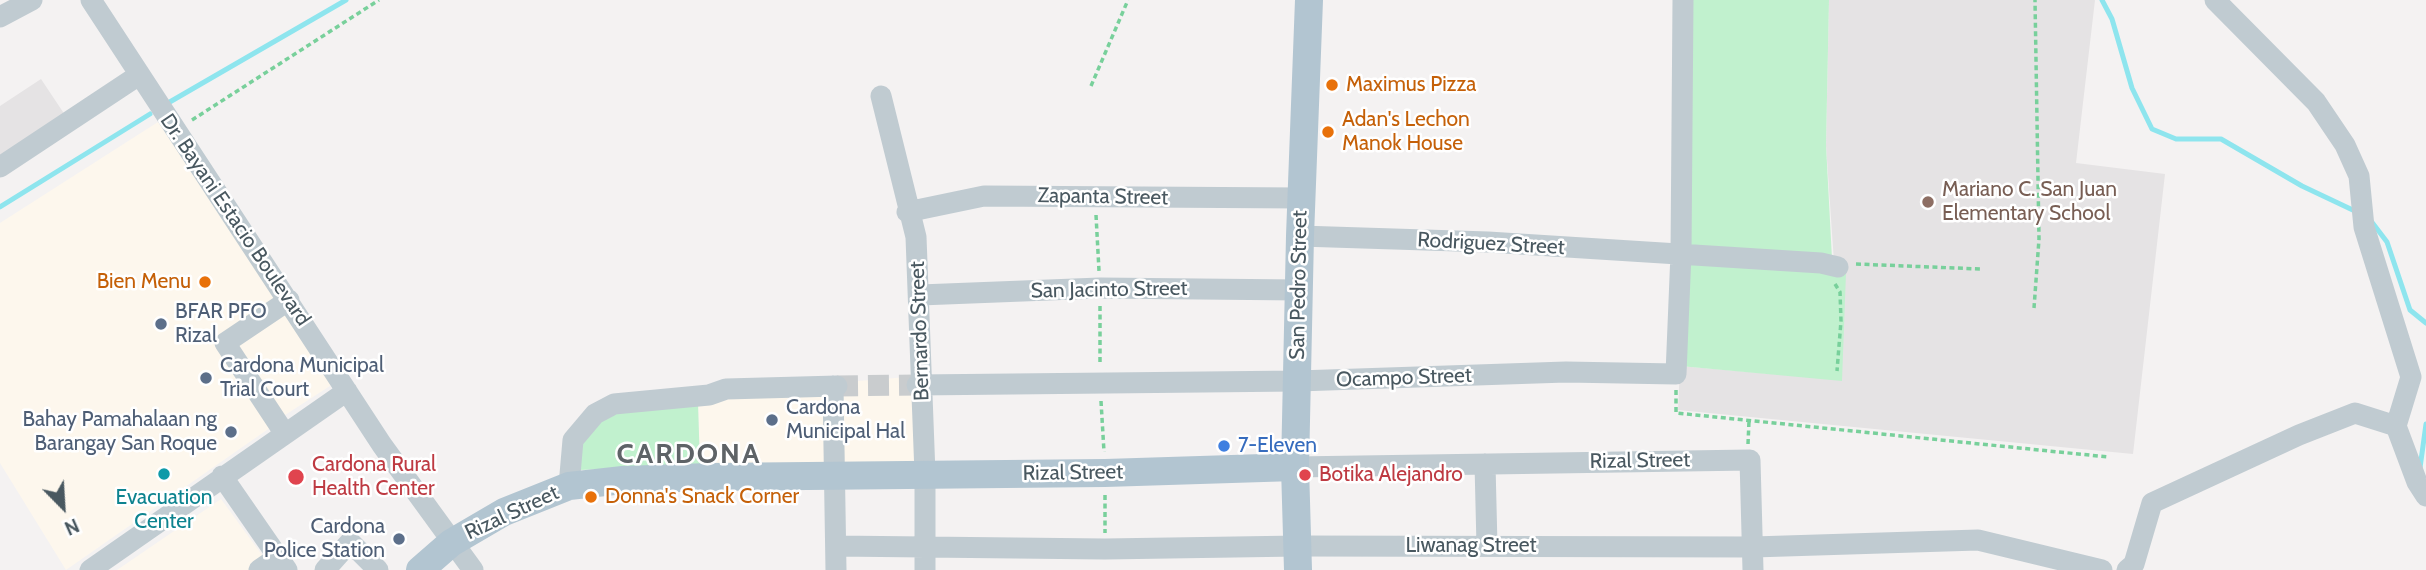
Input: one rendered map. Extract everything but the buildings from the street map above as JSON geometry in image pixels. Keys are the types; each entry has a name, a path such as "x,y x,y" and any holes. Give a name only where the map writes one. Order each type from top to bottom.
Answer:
{"main road":[{"name":"San Pedro Street","path":"1299,558 1296,467 1299,290 1309,0"},
{"name":"Rizal Street","path":"420,570 451,543 504,512 569,486 623,480 1105,473 1296,467"}],"street":[{"path":"0,17 32,0"},
{"name":"Dr. Bayani Estacio Boulevard","path":"91,0 347,391 451,543 473,570"},
{"path":"1681,253 1683,0"},
{"path":"2215,0 2316,102 2346,145 2359,176 2364,227 2411,377 2396,426 2417,482 2426,496"},
{"path":"0,167 139,75"},
{"name":"Bernardo Street","path":"881,96 916,237 925,474 925,570"},
{"name":"Zapanta Street","path":"908,212 984,196 1301,198"},
{"name":"Rodriguez Street","path":"1300,236 1460,241 1681,253 1821,263 1833,270"},
{"name":"Ocampo Street","path":"920,385 1298,382 1566,372 1676,374 1681,253"},
{"name":"San Jacinto Street","path":"920,295 1100,288 1299,290"},
{"path":"285,434 225,343 289,300"},
{"path":"569,486 573,440 595,414 614,404 709,395 726,389 835,386 833,476 836,570"},
{"path":"90,570 347,391"},
{"path":"2127,570 2134,564 2152,503 2287,440 2355,413 2396,426"},
{"name":"Rizal Street","path":"1296,467 1749,460 1753,547"},
{"path":"1485,464 1487,546"},
{"path":"222,476 282,564 259,570"},
{"name":"Liwanag Street","path":"835,546 1105,549 1299,558 1487,546 1753,547 1978,540 2102,570"},
{"path":"325,570 350,542 378,570"},
{"path":"1753,547 1754,570"}],"path":[{"path":"176,130 379,0"},
{"path":"1091,86 1128,0"},
{"path":"2034,308 2039,239 2035,0"},
{"path":"1837,371 1840,292 1833,270 1849,263 1980,269"},
{"path":"1676,413 2108,457"}],"shaded area":[{"name":"Mariano C. San Juan Elementary School","path":"1829,0 2095,0 2076,163 2165,174 2133,454 1678,410 1680,366 1842,380 1826,145"},
{"path":"41,79 65,115 0,158 0,106"},
{"path":"158,122 276,297 215,340 274,425 66,570 0,463 0,223"},
{"path":"286,313 333,384 282,417 235,345"},
{"path":"920,376 923,463 700,466 698,403 722,392"},
{"path":"221,499 265,559 249,570 117,570"}],"green space":[{"path":"1689,0 1829,0 1826,145 1832,259 1846,273 1842,381 1680,366"},
{"path":"698,403 700,466 578,470 582,437 605,413"}],"waterway":[{"path":"168,103 346,0"},
{"path":"2102,0 2112,19 2132,88 2152,129 2176,139 2221,139 2302,186 2357,212"},
{"path":"0,207 150,114"},
{"path":"2371,221 2387,242 2410,310 2426,323"},
{"path":"2420,468 2426,424"}],"tunnel":[{"path":"837,386 917,385"}],"place":[{"name":"Maximus Pizza","path":"1332,85"},
{"name":"Adan's Lechon Manok House","path":"1328,132"},
{"name":"Mariano C. San Juan Elementary School","path":"1928,202"},
{"name":"Bien Menu","path":"205,282"},
{"name":"BFAR PFO Rizal","path":"161,324"},
{"name":"Cardona Municipal Trial Court","path":"206,378"},
{"name":"Cardona Municipal Hal","path":"772,420"},
{"name":"Bahay Pamahalaan ng Barangay San Roque","path":"231,432"},
{"name":"7-Eleven","path":"1224,446"},
{"name":"Evacuation Center","path":"164,474"},
{"name":"Botika Alejandro","path":"1305,475"},
{"name":"Cardona Rural Health Center","path":"296,477"},
{"name":"Donna's Snack Corner","path":"591,497"},
{"name":"Cardona Police Station","path":"399,539"}],"district":[{"name":"CARDONA","path":"689,455"}]}
